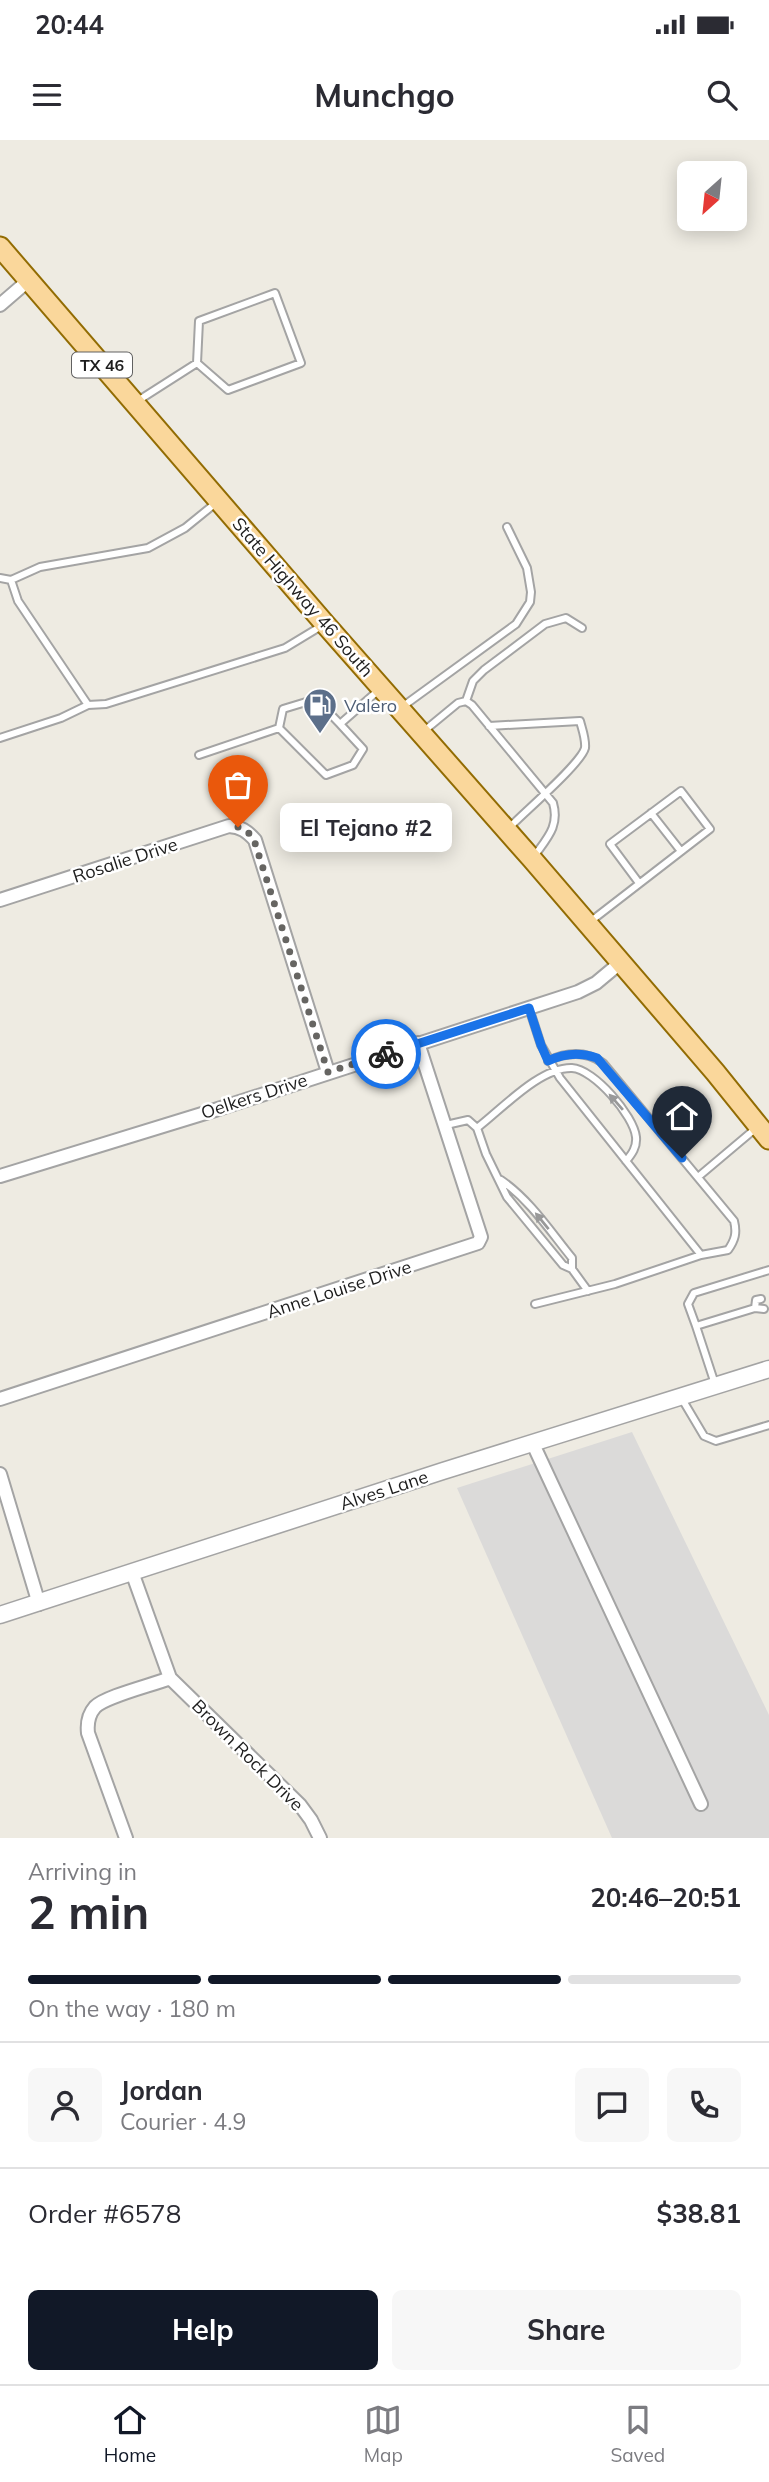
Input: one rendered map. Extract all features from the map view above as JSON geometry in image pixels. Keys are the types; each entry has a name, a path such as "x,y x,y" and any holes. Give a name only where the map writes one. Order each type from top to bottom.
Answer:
{"main road":[{"name":"State Highway 46 South","path":"0,247 532,859 764,1132"}],"street":[{"path":"0,305 29,280"},
{"name":"Rosalie Drive","path":"0,900 229,826 248,832 254,840 328,1072"},
{"name":"Oelkers Drive","path":"0,1176 588,989 620,962"},
{"name":"Anne Louise Drive","path":"0,1399 478,1243 481,1237 418,1043"},
{"name":"Alves Lane","path":"0,1615 769,1369"},
{"path":"533,1444 701,1804"},
{"path":"0,1474 39,1604"},
{"name":"Brown Rock Drive","path":"132,1572 170,1678 300,1805 320,1838"},
{"path":"126,1838 88,1733 88,1721 93,1710 105,1701 170,1678"}],"lane":[{"path":"275,293 300,363 228,390 197,363 199,321 275,293"},
{"path":"134,402 197,363"},
{"path":"0,578 11,580 40,567 148,548 184,528 219,500"},
{"path":"400,708 516,624 530,602 527,568 507,527"},
{"path":"11,580 18,601 88,705"},
{"path":"466,701 473,681 545,624 566,618 582,628"},
{"path":"0,738 61,718 88,705 106,704 285,648 325,624"},
{"path":"340,724 382,688"},
{"path":"316,699 363,749 354,765 326,775 279,728 283,709 316,699"},
{"path":"466,701 553,803 556,815 554,828 532,859"},
{"path":"421,733 458,703 466,701"},
{"path":"489,726 580,721 584,737 584,750 575,765 506,830"},
{"path":"199,755 279,728"},
{"path":"586,924 710,829 681,791 610,844 639,883"},
{"path":"651,813 680,850"},
{"path":"529,1008 548,1061 701,1255"},
{"path":"535,1304 615,1284 701,1255 728,1250 737,1231 734,1221 603,1063 589,1055 576,1054 561,1055 548,1061"},
{"path":"477,1128 535,1080 556,1071 573,1068 587,1072 597,1079 624,1111 636,1136 635,1148 626,1161"},
{"path":"445,1126 468,1120 477,1128 486,1154 507,1197 562,1265 572,1269 588,1291"},
{"path":"698,1177 764,1132"},
{"path":"501,1180 518,1192 572,1258 572,1269"},
{"path":"716,1386 688,1304 694,1293 769,1269"},
{"path":"755,1308 756,1300 761,1299"},
{"path":"696,1326 755,1308 764,1309"},
{"path":"681,1397 704,1436 716,1441 769,1425"}],"shaded area":[{"path":"632,1432 769,1715 769,1838 612,1838 457,1488"}],"way so far":[{"path":"238,827 248,832 254,840 328,1072 386,1054"}],"place":[{"name":"Valero","path":"320,735"},
{"name":"El Tejano #2","path":"238,827"}],"route":[{"path":"386,1054 529,1008 548,1061 561,1055 576,1054 597,1058 682,1158"}]}
